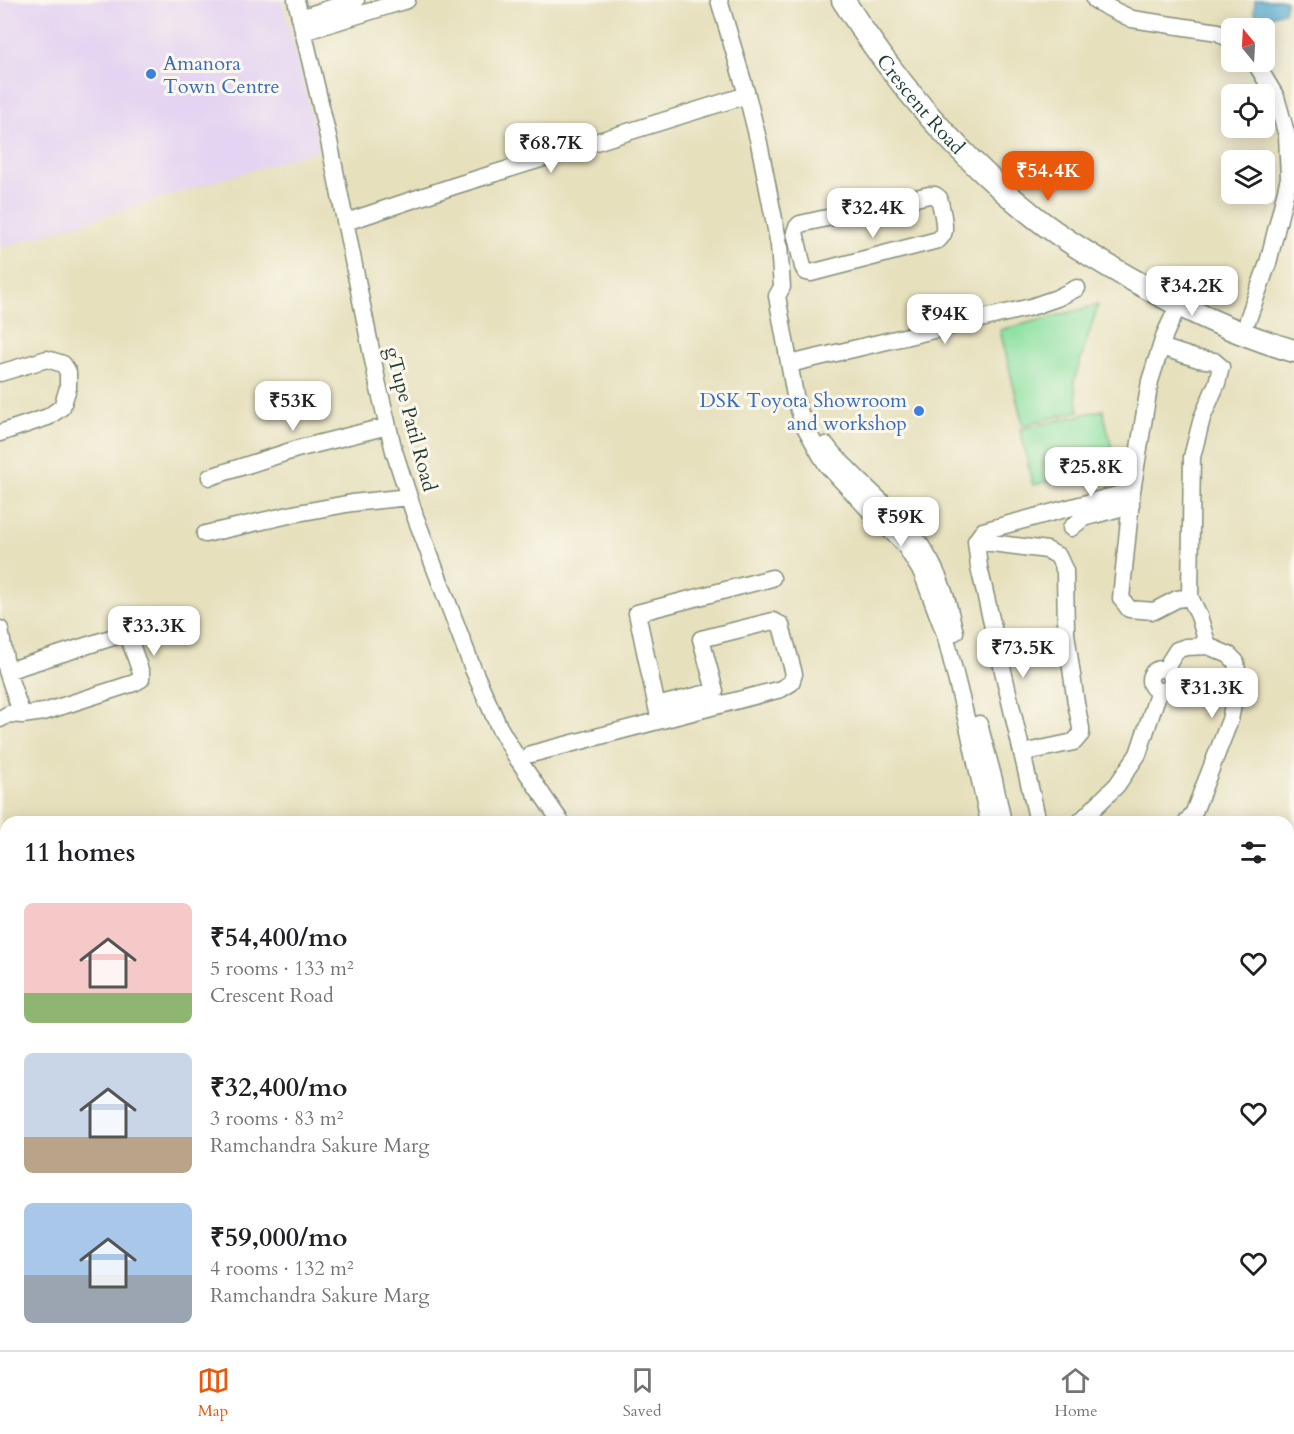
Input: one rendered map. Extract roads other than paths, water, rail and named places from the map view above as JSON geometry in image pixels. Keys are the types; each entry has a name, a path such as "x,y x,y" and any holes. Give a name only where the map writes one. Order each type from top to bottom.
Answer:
{"main road":[{"name":"Crescent Road","path":"843,0 864,34 912,96 959,148 1036,218 1072,244 1119,272 1182,298 1205,302 1266,327 1294,335"},
{"name":"Crescent Road","path":"861,0 884,35 924,87 969,137 1045,206 1127,259 1182,298 1199,315 1260,341 1294,351"}],"street":[{"name":"gTupe Patil Road","path":"296,0 329,141 378,385 394,451 473,669 499,727 557,816"},
{"path":"302,25 356,0"},
{"path":"302,25 406,0"},
{"path":"719,0 759,143 779,251 783,287 789,294 791,321 803,388 814,422 828,448 879,510 922,573 945,634 988,816"},
{"path":"1095,0 1132,19 1221,34"},
{"path":"1248,320 1268,263 1289,178 1287,136 1276,97 1261,72"},
{"path":"346,222 747,95"},
{"path":"929,195 939,198 944,231 938,240 811,273 806,272 803,267 798,246 795,232 796,226 800,224 929,195"},
{"path":"779,251 798,246"},
{"path":"783,287 777,296 796,401 804,425 827,465 879,510 906,527 933,566 944,592 1002,816"},
{"path":"798,362 1031,307 1077,288"},
{"path":"1182,298 1161,347 1150,381 1132,498 1121,598 1129,609 1154,610 1177,599 1190,597"},
{"path":"1161,347 1198,359 1214,361 1221,367 1218,383 1202,418 1192,457 1190,597 1199,616 1208,646"},
{"path":"0,373 47,359 63,364 68,372 68,388 62,407 48,417 0,433"},
{"path":"210,477 297,449 388,426"},
{"path":"205,534 352,503 409,497"},
{"path":"1071,528 1083,518 1132,498"},
{"path":"1037,816 979,567 976,542 983,531 1132,498"},
{"path":"976,542 1047,550 1058,556 1065,571 1066,633 1082,728 1081,734 1074,742 1022,753"},
{"path":"658,713 637,613 772,578"},
{"path":"531,754 658,713 715,691 701,639 773,621 781,625 794,674 791,684 781,689 658,713"},
{"path":"0,629 7,671 22,715"},
{"path":"0,719 9,714 44,712 141,679 128,635 123,634 7,671"},
{"path":"1086,816 1118,785 1138,754 1159,691 1167,689 1172,683 1172,676 1165,669 1177,650 1186,647 1208,646 1229,655 1236,662 1238,679 1230,720 1191,816"}],"water":[{"path":"1255,0 1285,0 1286,2 1284,12 1265,18 1258,18 1254,12"}],"place":[{"name":"Amanora Town Centre","path":"151,74"},
{"name":"DSK Toyota Showroom and workshop","path":"919,411"}]}
